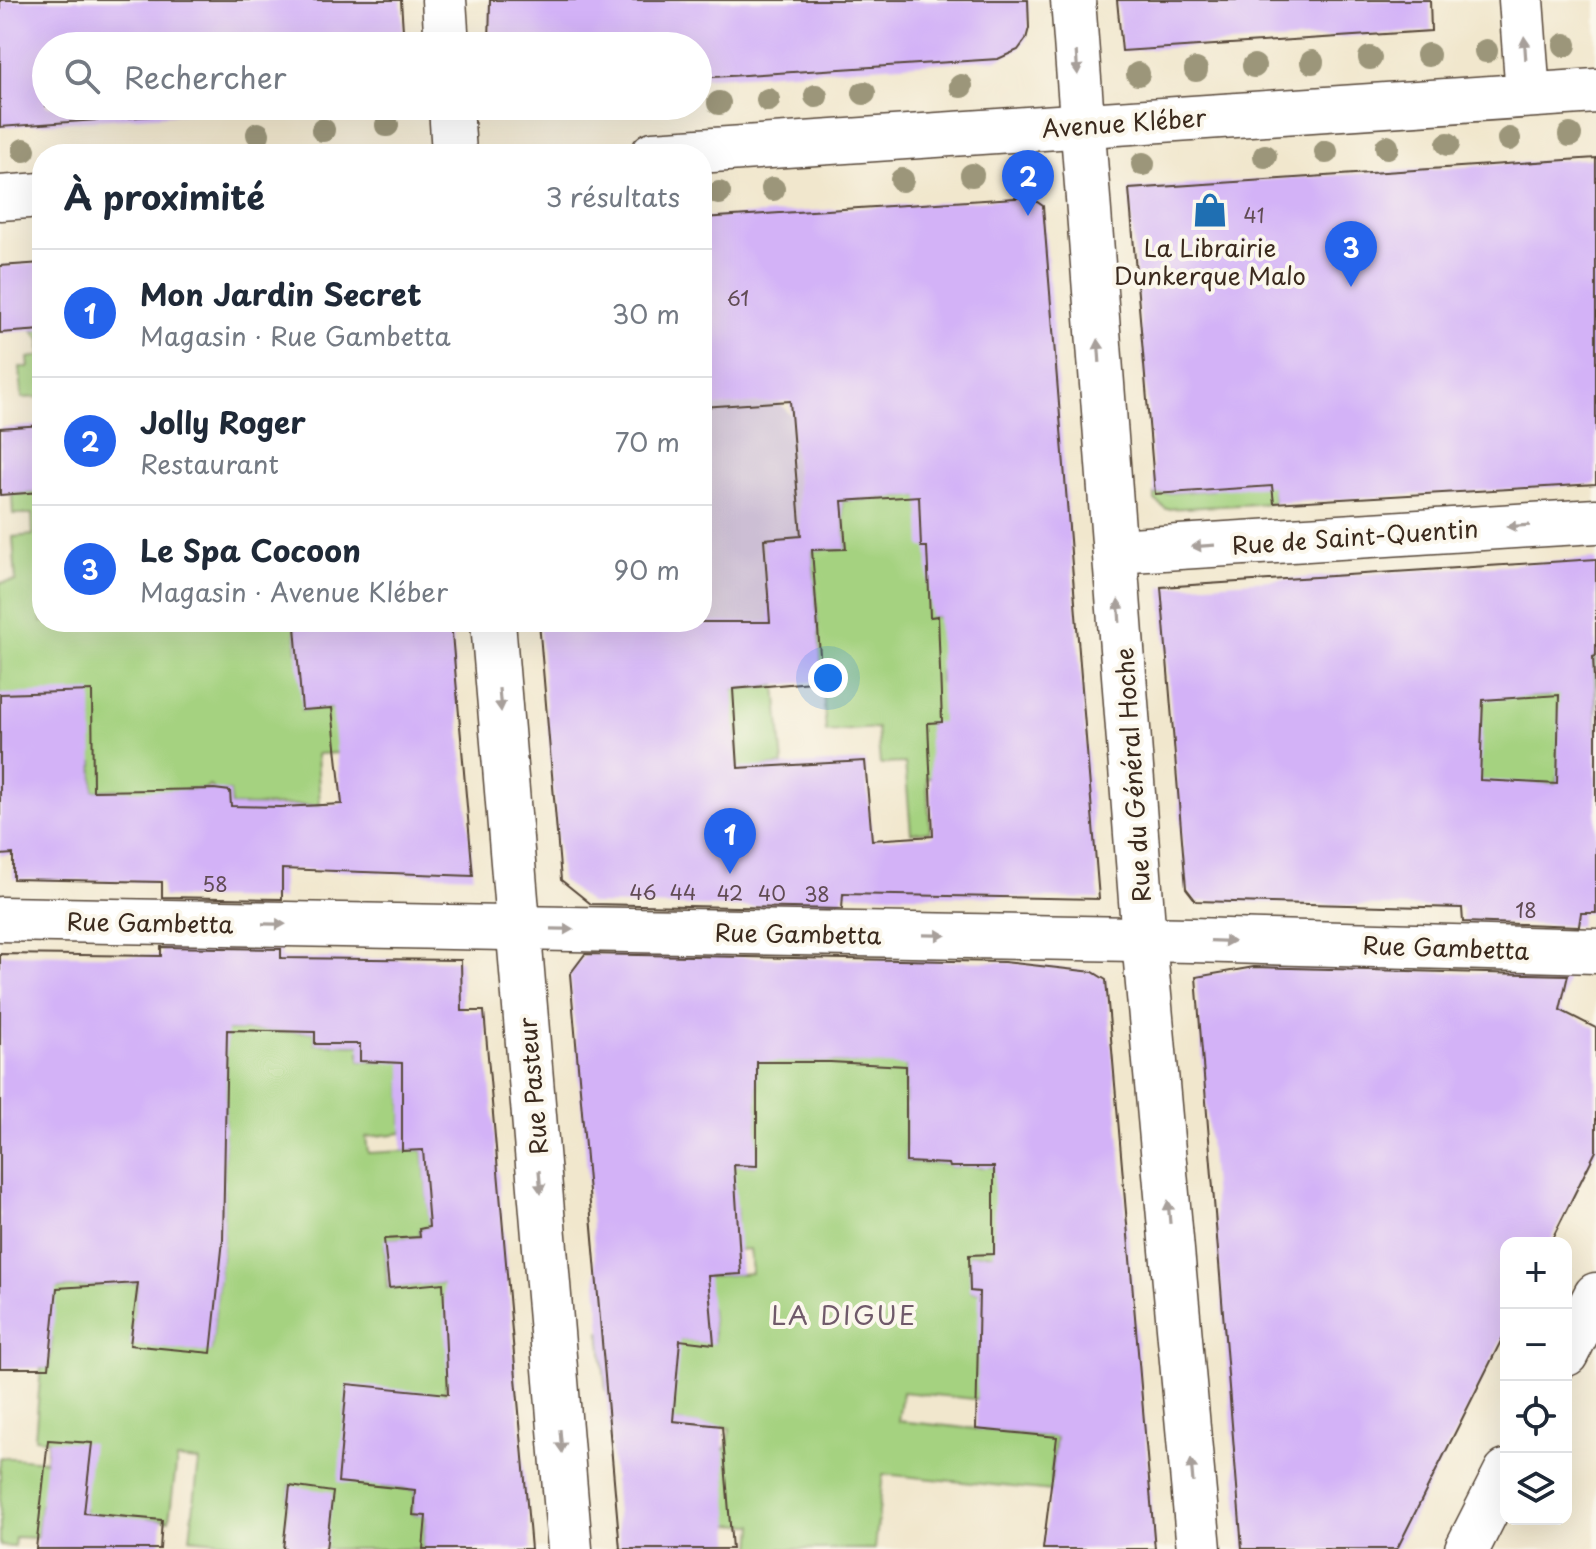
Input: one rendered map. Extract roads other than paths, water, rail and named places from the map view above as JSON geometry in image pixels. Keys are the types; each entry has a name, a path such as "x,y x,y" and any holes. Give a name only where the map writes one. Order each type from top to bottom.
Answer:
{"street":[{"path":"444,0 446,32"},
{"name":"Rue du Général Hoche","path":"1073,0 1144,940 1199,1549"},
{"path":"1521,0 1528,95"},
{"name":"Avenue Kléber","path":"712,150 1596,91"},
{"path":"452,120 453,144"},
{"path":"0,198 32,196"},
{"name":"Rue de Saint-Quentin","path":"1115,551 1596,521"},
{"name":"Rue Pasteur","path":"494,632 570,1549"},
{"name":"Rue Gambetta","path":"0,919 1596,951"},
{"path":"1572,1342 1596,1295"},
{"path":"1467,1549 1500,1484"}],"place":[{"name":"La Librairie Dunkerque Malo","path":"1210,210"},
{"name":"Jolly Roger","path":"1028,216"},
{"name":"Le Spa Cocoon","path":"1351,287"},
{"name":"Mon Jardin Secret","path":"730,874"}],"district":[{"name":"LA DIGUE","path":"844,1314"}]}
